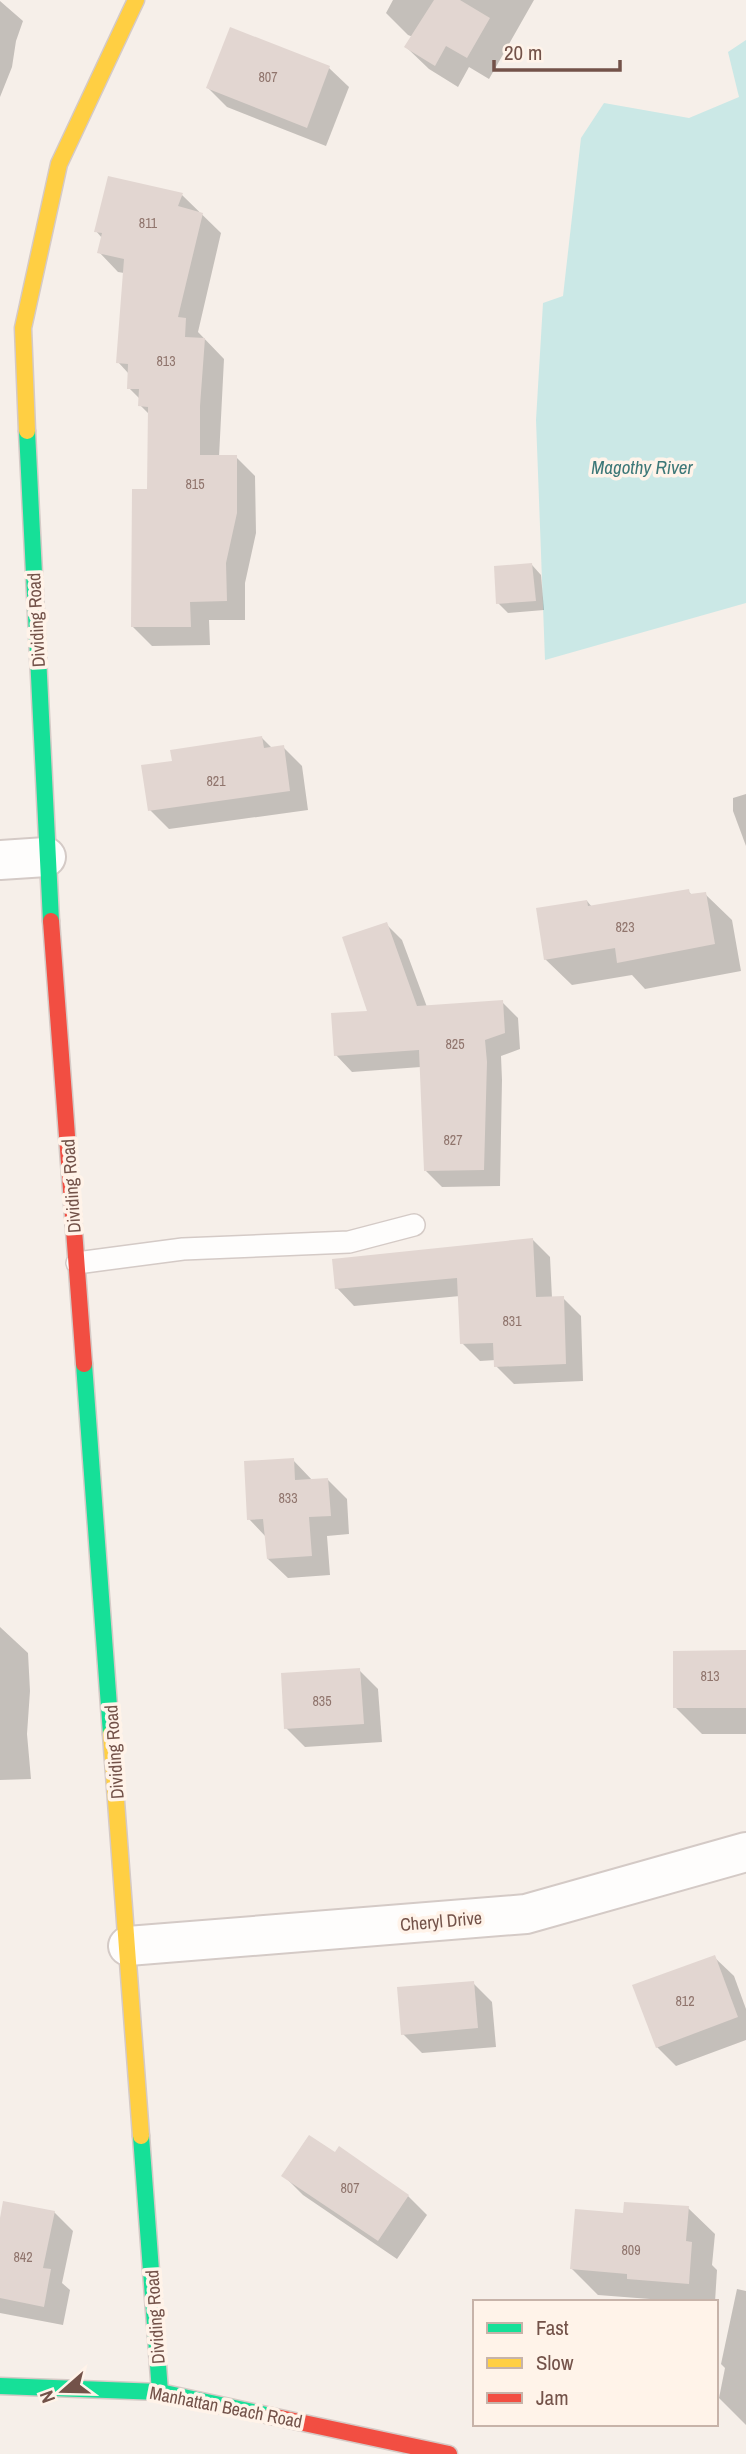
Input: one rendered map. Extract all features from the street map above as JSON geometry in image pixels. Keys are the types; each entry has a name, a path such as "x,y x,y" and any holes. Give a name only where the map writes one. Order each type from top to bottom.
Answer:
{"street":[{"name":"Dividing Road","path":"136,0 60,164 23,328 46,857 160,2392"},
{"path":"0,860 46,857"},
{"name":"Cheryl Drive","path":"128,1946 526,1914 746,1852"},
{"name":"Manhattan Beach Road","path":"0,2386 160,2392 449,2454"}],"lane":[{"path":"77,1263 183,1249 349,1242 414,1225"}],"water":[{"name":"Magothy River","path":"746,40 746,603 545,660 536,420 543,303 563,296 581,138 604,103 689,118 739,97 728,52"}],"building":[{"path":"434,0 460,0 490,18 467,58 446,46 435,66 404,47"},
{"path":"230,27 330,66 307,128 206,88"},
{"path":"108,176 183,193 178,206 203,213 178,317 186,318 185,337 205,338 200,455 237,455 237,513 226,563 227,601 190,602 191,627 131,627 132,489 147,489 148,407 138,406 139,389 127,389 128,364 116,363 124,259 97,253 102,233 94,232"},
{"path":"532,563 536,601 496,604 494,566"},
{"path":"262,736 264,748 284,745 290,791 148,811 141,765 172,761 170,750"},
{"path":"689,889 690,894 706,892 715,944 617,963 615,948 544,960 536,908 587,900 588,906"},
{"path":"387,922 417,1006 503,1000 505,1033 485,1040 487,1062 484,1170 424,1171 419,1050 334,1056 331,1013 367,1011 342,937"},
{"path":"533,1238 536,1297 564,1296 566,1364 494,1367 493,1343 460,1344 457,1278 335,1289 332,1259"},
{"path":"294,1458 295,1480 328,1478 331,1516 309,1517 312,1556 267,1559 263,1519 247,1520 244,1461"},
{"path":"746,1650 746,1708 673,1708 673,1651"},
{"path":"360,1668 364,1724 284,1729 281,1673"},
{"path":"715,1955 738,2017 656,2048 632,1985"},
{"path":"474,1981 478,2028 401,2035 397,1987"},
{"path":"309,2135 335,2152 339,2146 409,2195 378,2241 281,2176"},
{"path":"3,2201 55,2211 43,2268 51,2269 44,2307 0,2298 0,2218"},
{"path":"624,2202 689,2206 686,2241 692,2242 689,2284 627,2279 627,2274 570,2269 575,2209 623,2213"}],"traffic: fast":[{"path":"27,431 51,921"},
{"path":"84,1364 111,1734"},
{"path":"141,2136 160,2392"},
{"path":"0,2386 160,2392 271,2416"}],"traffic: slow":[{"path":"27,431 23,328 59,164 136,0"},
{"path":"111,1734 141,2136"}],"traffic: jam":[{"path":"51,921 84,1364"},
{"path":"271,2416 449,2454"}]}
